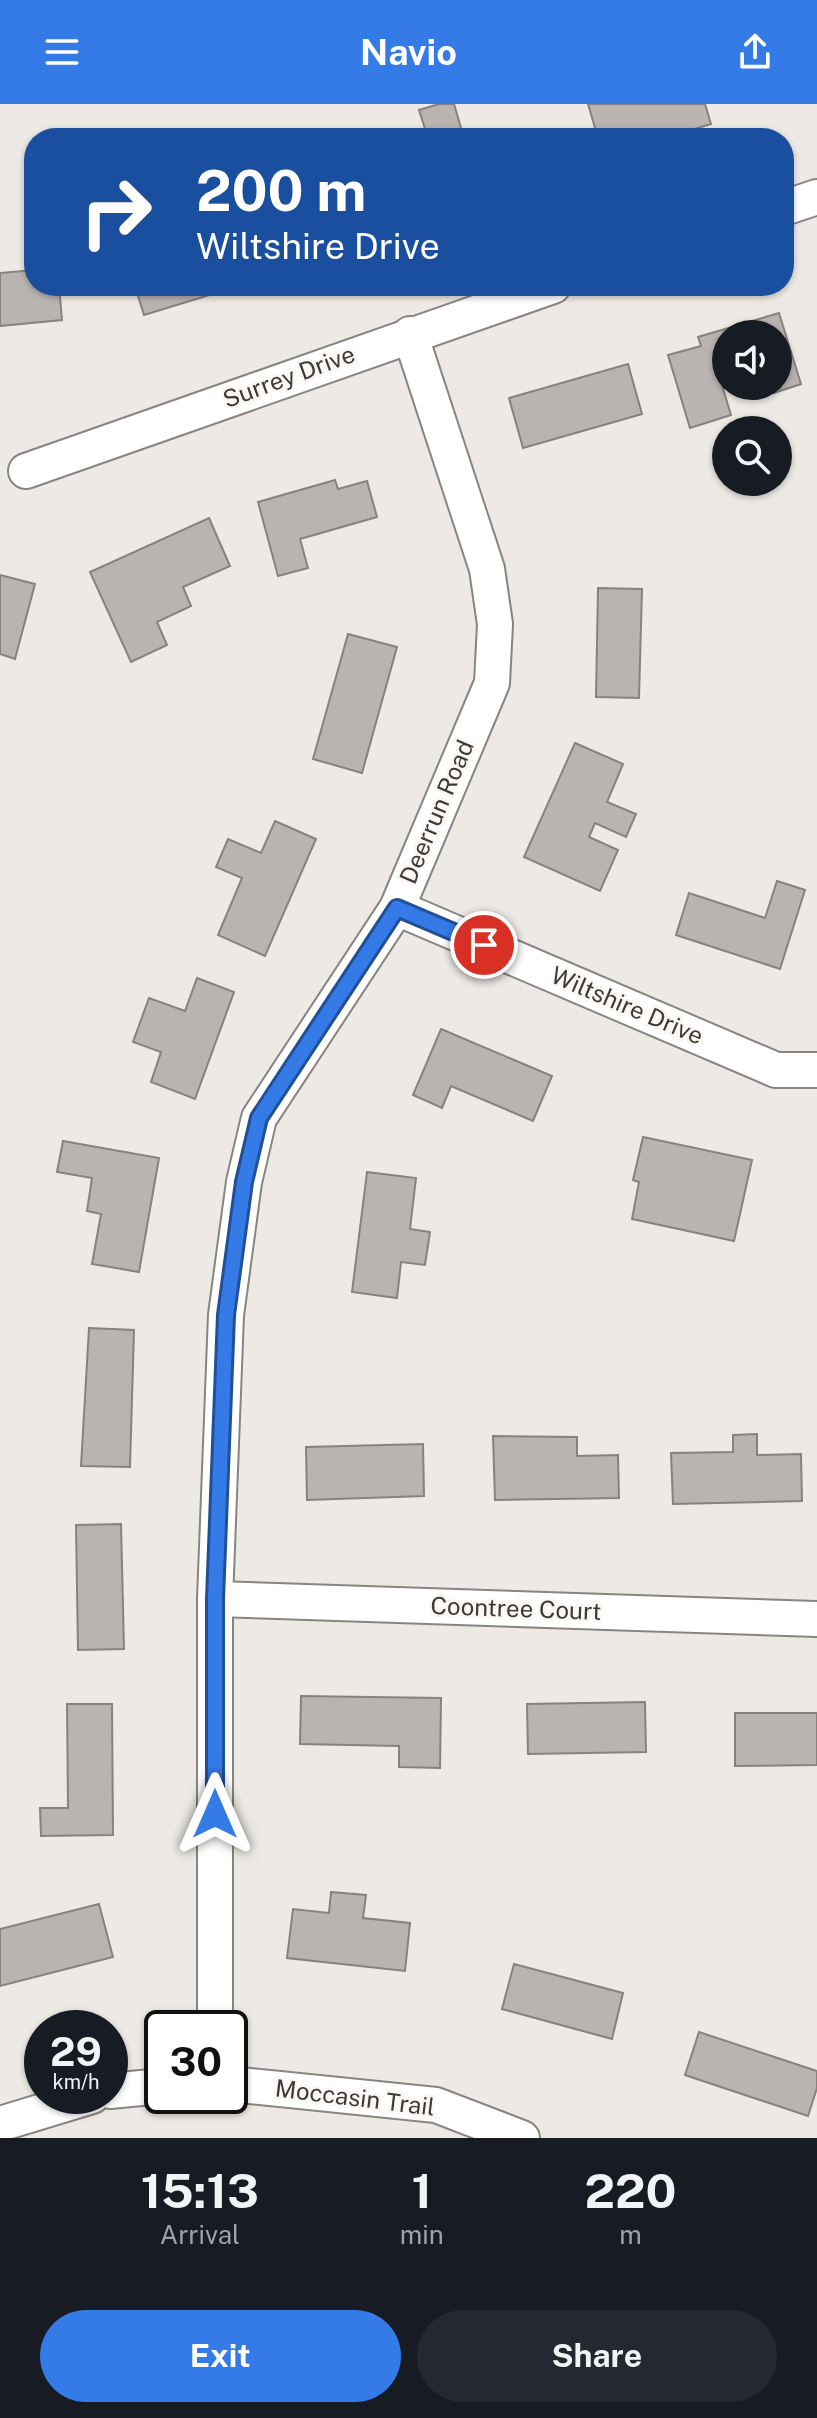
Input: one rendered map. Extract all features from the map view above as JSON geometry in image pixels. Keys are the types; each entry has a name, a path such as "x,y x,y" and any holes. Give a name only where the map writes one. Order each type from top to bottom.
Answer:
{"street":[{"path":"794,205 817,197"},
{"name":"Surrey Drive","path":"26,471 523,296"},
{"name":"Deerrun Road","path":"215,2010 215,1599 226,1315 244,1182 259,1118 397,908 492,683 495,624 487,569 410,334"},
{"name":"Wiltshire Drive","path":"397,908 776,1070 817,1070"},
{"name":"Coontree Court","path":"215,1599 817,1619"},
{"name":"Moccasin Trail","path":"248,2086 436,2105 522,2138"},
{"path":"0,2124 33,2114"}],"building":[{"path":"439,104 454,104 461,128 425,128 419,110"},
{"path":"588,104 705,104 711,124 698,128 595,128"},
{"path":"24,271 24,296 60,296 62,320 0,326 0,273"},
{"path":"138,296 206,296 144,315"},
{"path":"779,313 781,320 755,320"},
{"path":"712,333 712,400 726,400 731,415 712,416 712,421 690,428 668,355 701,346 698,337"},
{"path":"792,355 801,384 792,387"},
{"path":"628,364 642,414 523,448 509,398"},
{"path":"335,480 338,489 367,481 377,517 300,539 308,568 278,576 258,502"},
{"path":"209,518 230,566 183,587 191,606 157,622 167,645 131,662 90,572"},
{"path":"0,575 35,584 15,659 0,654"},
{"path":"598,588 642,589 639,698 596,697"},
{"path":"348,634 397,647 362,773 313,759"},
{"path":"575,743 623,764 607,802 636,814 626,837 595,823 589,837 618,850 600,891 524,857"},
{"path":"275,821 316,839 265,956 218,935 242,878 216,867 228,839 261,853"},
{"path":"777,881 805,890 780,969 676,935 689,893 765,918"},
{"path":"197,978 234,992 195,1099 151,1082 161,1052 133,1042 149,998 185,1011"},
{"path":"441,1029 552,1076 533,1121 451,1086 442,1108 413,1095"},
{"path":"643,1137 752,1160 734,1241 632,1219 639,1182 633,1180"},
{"path":"63,1141 159,1158 139,1272 92,1264 101,1214 87,1211 92,1178 57,1172"},
{"path":"367,1172 416,1178 410,1229 430,1232 425,1265 401,1262 397,1298 352,1292"},
{"path":"89,1328 134,1330 130,1467 81,1466"},
{"path":"757,1434 757,1455 801,1454 802,1501 673,1504 671,1453 733,1452 733,1435"},
{"path":"493,1436 577,1437 577,1456 618,1455 619,1498 495,1500"},
{"path":"423,1444 424,1496 307,1500 306,1447"},
{"path":"121,1524 124,1649 78,1650 76,1525"},
{"path":"301,1696 441,1698 440,1768 399,1767 399,1746 300,1744"},
{"path":"645,1702 646,1752 528,1754 527,1704"},
{"path":"67,1704 112,1704 113,1835 41,1836 40,1808 68,1808"},
{"path":"735,1713 817,1713 817,1765 735,1766"},
{"path":"331,1892 366,1895 363,1918 410,1923 405,1971 287,1958 293,1909 329,1913"},
{"path":"99,1904 113,1957 0,1986 0,1929"},
{"path":"514,1964 623,1993 612,2039 502,2009"},
{"path":"699,2032 817,2071 817,2088 808,2116 685,2075"}],"route":[{"path":"215,1814 215,1599 226,1315 244,1182 259,1118 397,908 484,945"}]}
